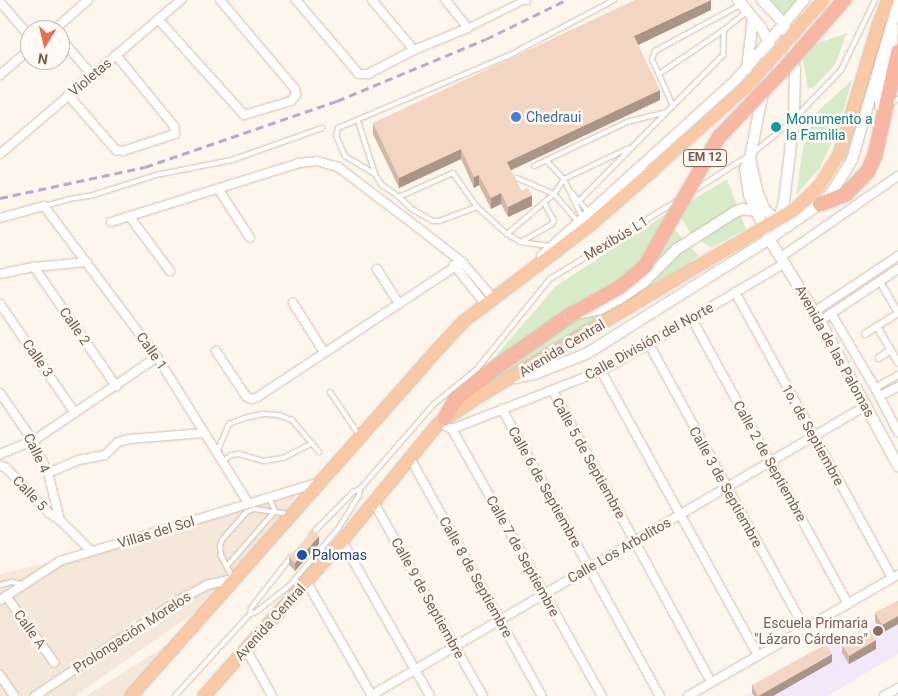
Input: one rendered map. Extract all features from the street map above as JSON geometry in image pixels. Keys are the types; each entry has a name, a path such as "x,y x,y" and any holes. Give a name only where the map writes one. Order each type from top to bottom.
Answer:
{"highway":[{"path":"131,696 464,321 588,226 652,171 747,86 823,0"},
{"name":"EM 12","path":"572,314 620,287 645,266 719,138 783,70 844,0"},
{"name":"Avenida Central","path":"209,694 246,649 342,541 410,458 445,424 509,379 794,210 819,186 840,152 888,0"},
{"path":"820,204 846,194 859,183 868,171 875,155 889,104 898,52"},
{"path":"445,424 456,399 492,370 572,314"}],"main road":[{"path":"762,0 784,24 792,51 796,93 784,202 779,219 769,239"},
{"path":"508,287 746,69 804,0"},
{"path":"509,379 534,374 586,354 794,223 820,204 832,192 852,160 898,2"},
{"path":"748,12 773,12"},
{"path":"748,12 769,42"},
{"path":"746,69 748,12"},
{"path":"889,104 879,97 893,41 892,19"},
{"name":"Avenida de las Palomas","path":"769,42 767,69 750,156 745,169 746,183 755,211 769,239 817,316 898,466"},
{"path":"746,69 767,69 782,76 796,93"},
{"path":"750,156 760,200 770,214 779,219 794,223"},
{"path":"572,314 600,309 619,300 644,283 668,256 686,244 735,212 743,209 755,211"}],"street":[{"name":"Violetas","path":"0,154 181,0"},
{"path":"158,18 244,116 291,101 296,95 295,89 220,0"},
{"path":"296,0 359,74 368,74 414,50 468,28 524,0"},
{"path":"372,0 414,50"},
{"path":"445,0 468,28"},
{"path":"0,2 20,25"},
{"path":"64,20 82,2"},
{"path":"70,50 92,75"},
{"path":"68,95 116,150 123,151 175,134 174,126 116,55"},
{"path":"0,75 20,58"},
{"path":"111,222 219,190 299,163 317,161 338,167 462,262 489,301"},
{"name":"Calle División del Norte","path":"445,424 502,409 553,391 601,370 649,344 692,319 783,260 898,176"},
{"path":"219,190 250,238"},
{"path":"0,218 44,206"},
{"name":"Calle 1","path":"44,206 157,357 249,504"},
{"path":"130,217 170,271"},
{"path":"448,251 455,268 489,301"},
{"path":"817,316 898,256"},
{"path":"0,274 34,267 87,262"},
{"path":"216,351 246,396 251,399 256,398 462,262"},
{"name":"Calle 2","path":"34,267 116,386"},
{"path":"377,269 399,304"},
{"path":"817,316 831,313 898,269"},
{"path":"865,334 898,312 880,281 898,269"},
{"name":"1o. de Septiembre","path":"735,292 895,576"},
{"path":"293,303 324,352"},
{"name":"Calle 3","path":"0,304 75,412"},
{"name":"Avenida de las Palomas","path":"831,313 880,396 898,432"},
{"name":"Calle 2 de Septiembre","path":"692,319 848,604"},
{"path":"877,326 898,362"},
{"name":"Calle 3 de Septiembre","path":"649,344 725,487 805,629"},
{"path":"879,358 891,350"},
{"path":"0,454 33,441 157,357"},
{"path":"601,370 758,656"},
{"path":"875,388 898,375"},
{"path":"880,396 897,390"},
{"name":"Calle 5 de Septiembre","path":"553,391 711,682"},
{"name":"Calle 4","path":"0,393 33,441 48,473 60,520"},
{"name":"Calle Los Arbolitos","path":"372,696 725,487 867,406"},
{"name":"Calle 6 de Septiembre","path":"502,409 660,696"},
{"name":"Calle 7 de Septiembre","path":"445,424 602,696"},
{"path":"48,473 79,460 106,455 118,442 129,439 206,433"},
{"name":"Calle 8 de Septiembre","path":"410,458 542,696"},
{"name":"Calle 5","path":"0,464 48,513 60,520 91,552"},
{"name":"Villas del Sol","path":"3,598 60,561 321,481"},
{"name":"Calle 9 de Septiembre","path":"373,501 483,696"},
{"path":"342,541 430,696"},
{"path":"688,696 895,576"},
{"name":"Prolongación Morelos","path":"35,696 179,600 207,585 234,579"},
{"path":"306,581 372,696"},
{"name":"Calle A","path":"3,598 54,662"},
{"path":"246,649 272,696"},
{"path":"0,675 14,696"},
{"path":"884,696 898,688"}],"lane":[{"path":"375,174 345,156 336,136 338,128 358,122 508,56 614,0"},
{"name":"Mexibús L1","path":"305,542 339,505 353,492 360,489 434,404 477,369 550,279 750,156 794,119 842,70 875,0"},
{"path":"659,74 748,12"},
{"path":"673,106 652,59 655,51 748,12"},
{"path":"580,200 723,55 724,30"},
{"path":"534,166 627,122 666,113"},
{"path":"358,122 375,174 381,184 413,210 433,221 439,221 477,207"},
{"path":"44,206 94,195 156,175 232,160 322,128"},
{"path":"507,234 554,194 564,180 631,147"},
{"path":"546,160 564,180 584,218"},
{"path":"399,197 448,173 453,173 457,175 477,207 507,234 521,242 552,246"},
{"path":"517,178 554,194 584,218"},
{"path":"571,192 580,200 584,218"},
{"path":"521,242 551,225 554,221 544,202"},
{"path":"330,392 360,437"},
{"path":"217,453 229,424 263,414 278,415 292,420 319,452"},
{"path":"222,462 231,455 239,454 263,461 283,458 312,443"},
{"name":"Mexibús L1","path":"175,696 250,614 256,612 289,586 338,529 359,496 360,489"},
{"path":"269,498 275,511"},
{"path":"234,579 221,555 222,540 246,512 254,509 291,515"},
{"path":"227,566 275,511"},
{"name":"Mexibús L1","path":"250,614 251,608 272,579 298,549"},
{"path":"0,585 11,582 24,584"}],"shaded area":[{"path":"300,490 222,593 75,696 0,696 0,574 60,560"},
{"name":"Escuela Primaria \"Lázaro Cárdenas\"","path":"898,607 898,654 827,696 745,696"},
{"path":"186,633 131,696 86,696"}],"green space":[{"path":"771,0 800,0 786,17"},
{"path":"847,33 835,65 814,87 808,89 801,49"},
{"path":"852,80 836,135 819,169 796,195 807,121"},
{"path":"727,179 746,229 711,248 691,234 676,210"},
{"path":"666,214 673,228 699,256 540,354 460,397 556,286"}],"building":[{"name":"Chedraui","path":"635,0 710,0 634,36 660,90 507,162 521,191 528,188 532,195 508,207 501,193 491,198 479,175 474,177 461,149 399,178 373,123"},
{"path":"313,530 319,536 295,563 289,557"},
{"path":"898,601 898,616 882,625 875,613"},
{"path":"869,629 876,640 849,656 842,644"},
{"path":"826,644 832,654 758,696 752,685"}],"railway":[{"path":"0,198 145,167 337,101 486,39 566,0"}],"place":[{"name":"Chedraui","path":"516,117"},
{"name":"Monumento a la Familia","path":"776,127"},
{"name":"Palomas","path":"302,555"},
{"name":"Escuela Primaria \"Lázaro Cárdenas\"","path":"878,631"}]}
